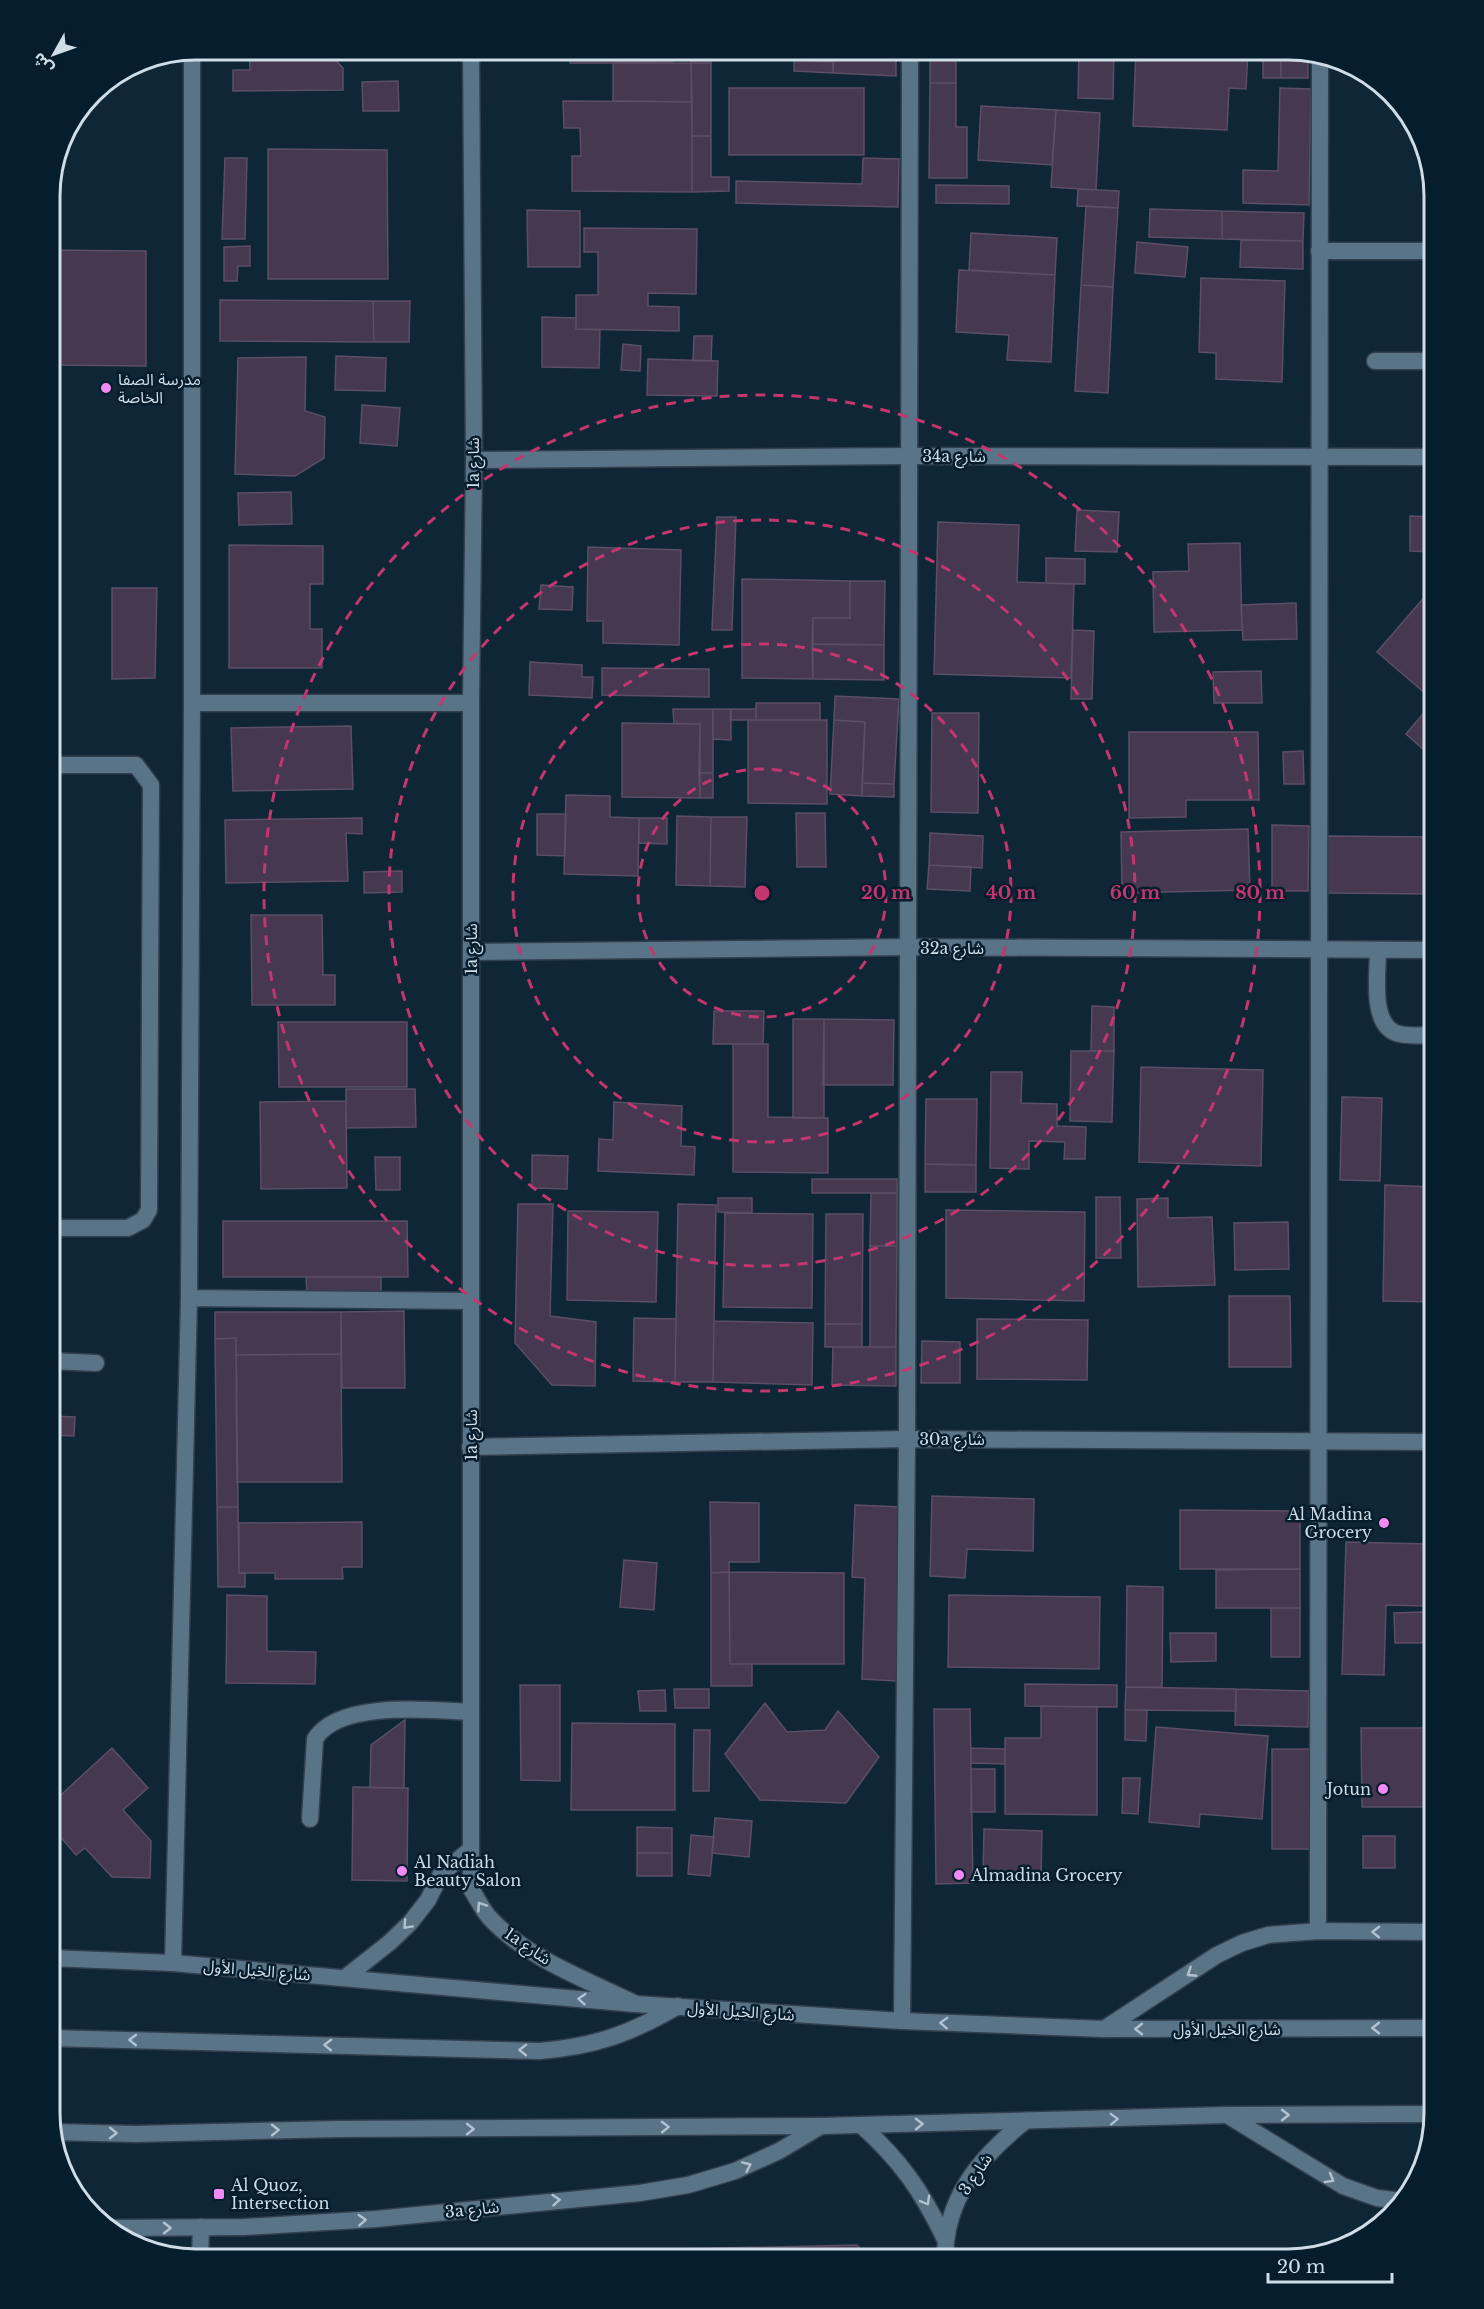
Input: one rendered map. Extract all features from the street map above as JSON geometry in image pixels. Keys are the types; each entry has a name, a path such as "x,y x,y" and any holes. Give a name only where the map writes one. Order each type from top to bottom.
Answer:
{"street":[{"path":"173,1963 189,1299 192,60"},
{"name":"1a شارع","path":"471,60 474,460 471,703 471,1889 489,1916 512,1938 535,1954 635,2004"},
{"path":"902,2021 907,1439 910,60"},
{"path":"1318,1931 1320,64"},
{"path":"1319,251 1424,252"},
{"path":"1374,361 1424,361"},
{"name":"34a شارع","path":"474,460 908,456 1424,457"},
{"path":"192,703 471,703"},
{"path":"60,765 136,765 151,785 149,1210 143,1221 128,1228 60,1228"},
{"name":"32a شارع","path":"471,952 908,948 1424,950"},
{"path":"1378,950 1378,1010 1381,1021 1388,1029 1399,1035 1424,1035"},
{"path":"189,1299 471,1301"},
{"path":"60,1361 96,1363"},
{"name":"30a شارع","path":"471,1447 907,1439 1424,1442"},
{"path":"310,1819 315,1739 320,1730 327,1725 367,1712 402,1708 471,1713"},
{"path":"346,1977 390,1943 410,1923 428,1900 441,1874 471,1849"},
{"path":"1104,2029 1217,1955 1242,1943 1268,1935 1318,1931 1424,1932"},
{"name":"شارع الخيل الأول","path":"60,1958 173,1963 635,2004 902,2021 1104,2029 1424,2028"},
{"path":"60,2038 540,2051 576,2047 612,2039 646,2025 678,2006"},
{"path":"61,2132 135,2134 338,2129 821,2126 1227,2115 1424,2114"},
{"path":"1227,2115 1343,2186 1377,2198 1392,2200"},
{"name":"شارع 3","path":"945,2249 945,2239 955,2204 972,2172 996,2144 1024,2122"},
{"name":"شارع 3","path":"861,2125 888,2149 910,2176 945,2239"},
{"name":"3a شارع","path":"124,2228 201,2227 376,2219 640,2193 688,2185 744,2167 780,2151 821,2126"},
{"path":"200,2249 201,2227"}],"building":[{"path":"250,60 335,60 343,68 343,90 233,91 233,70 250,70"},
{"path":"570,60 672,60 672,63 570,63"},
{"path":"691,60 711,60 711,63 691,63"},
{"path":"794,60 833,62 833,73 794,71"},
{"path":"834,60 896,60 896,76 833,73"},
{"path":"930,60 956,60 956,83 930,83"},
{"path":"1079,60 1114,60 1113,99 1078,98"},
{"path":"1136,60 1247,60 1246,89 1229,88 1227,130 1133,126"},
{"path":"1263,60 1281,60 1281,78 1263,78"},
{"path":"1281,60 1308,62 1308,78 1281,78"},
{"path":"613,62 691,63 692,102 613,101"},
{"path":"691,63 711,63 711,136 692,136"},
{"path":"398,81 399,111 363,111 362,82"},
{"path":"930,83 956,83 956,127 967,127 967,178 929,178"},
{"path":"729,88 864,88 864,155 729,155"},
{"path":"1280,88 1311,89 1309,205 1243,203 1243,170 1278,171"},
{"path":"563,101 692,102 692,192 572,191 572,156 581,156 580,128 564,128"},
{"path":"981,106 1056,110 1052,165 978,160"},
{"path":"1056,110 1100,113 1096,190 1051,187"},
{"path":"692,136 711,136 711,177 729,177 729,191 692,192"},
{"path":"268,149 387,150 388,279 268,279"},
{"path":"225,158 247,158 245,239 222,239"},
{"path":"863,158 899,159 898,207 736,203 736,181 862,184"},
{"path":"936,185 1009,186 1009,204 936,203"},
{"path":"1078,189 1119,191 1118,208 1077,206"},
{"path":"1086,206 1118,208 1113,287 1081,285"},
{"path":"1150,209 1222,211 1222,239 1149,237"},
{"path":"527,210 580,211 580,267 528,267"},
{"path":"1222,211 1304,213 1303,241 1222,239"},
{"path":"584,228 697,229 696,294 648,293 648,306 679,307 679,331 576,329 576,295 598,295 598,252 584,252"},
{"path":"971,233 1057,238 1055,275 969,270"},
{"path":"1241,240 1303,241 1303,269 1240,267"},
{"path":"1137,242 1188,247 1185,277 1135,273"},
{"path":"250,246 250,266 238,266 237,281 224,281 224,247"},
{"path":"60,250 146,251 146,366 60,365"},
{"path":"959,270 1055,275 1051,362 1007,360 1009,335 956,332"},
{"path":"1201,278 1285,281 1282,382 1216,379 1216,353 1199,352"},
{"path":"1081,285 1113,287 1108,393 1075,391"},
{"path":"220,300 373,301 374,342 220,341"},
{"path":"373,301 410,301 409,342 374,342"},
{"path":"542,317 576,318 576,329 600,330 599,368 542,367"},
{"path":"694,336 712,336 711,361 693,361"},
{"path":"623,344 641,346 640,371 621,370"},
{"path":"336,356 386,358 385,391 335,390"},
{"path":"306,357 305,411 325,417 324,458 295,476 235,474 238,358"},
{"path":"648,359 718,361 717,396 647,395"},
{"path":"362,405 400,408 397,446 360,443"},
{"path":"291,492 292,524 239,525 238,493"},
{"path":"1077,510 1119,512 1117,552 1075,551"},
{"path":"1410,516 1424,517 1424,552 1410,551"},
{"path":"717,517 736,517 732,630 712,630"},
{"path":"938,522 1019,525 1017,582 1074,584 1071,678 934,674"},
{"path":"1240,543 1242,630 1154,632 1153,572 1189,571 1188,544"},
{"path":"229,545 323,546 323,584 310,584 310,629 322,629 322,668 229,668"},
{"path":"588,547 681,550 679,645 603,643 603,621 587,621"},
{"path":"1046,558 1085,559 1085,584 1046,583"},
{"path":"742,579 850,581 850,618 813,618 813,679 742,678"},
{"path":"850,581 885,581 884,645 812,644 813,618 850,618"},
{"path":"541,585 573,587 572,610 539,609"},
{"path":"112,588 157,588 155,678 112,679"},
{"path":"1424,598 1424,692 1377,652"},
{"path":"1296,603 1297,639 1243,640 1241,605"},
{"path":"1073,630 1094,631 1092,699 1071,699"},
{"path":"812,644 884,645 884,680 813,679"},
{"path":"530,662 582,665 582,677 593,677 592,698 529,695"},
{"path":"602,668 709,669 709,697 602,695"},
{"path":"1261,671 1262,703 1214,703 1213,672"},
{"path":"835,696 899,699 894,784 862,783 865,722 834,720"},
{"path":"756,703 820,703 820,720 756,720"},
{"path":"673,709 713,709 713,773 699,773 700,724 674,724"},
{"path":"713,709 731,709 731,740 713,739"},
{"path":"731,709 756,709 756,720 730,720"},
{"path":"932,713 979,713 978,813 931,812"},
{"path":"1424,713 1424,750 1406,734"},
{"path":"748,720 827,720 827,804 748,803"},
{"path":"834,720 865,722 862,796 830,794"},
{"path":"622,723 700,724 700,798 622,797"},
{"path":"351,726 353,789 233,791 231,728"},
{"path":"1129,732 1258,732 1259,800 1186,800 1186,817 1129,818"},
{"path":"1303,751 1304,784 1284,784 1283,752"},
{"path":"699,773 713,773 713,798 700,798"},
{"path":"862,783 894,784 894,797 862,796"},
{"path":"566,795 610,796 610,817 639,818 638,876 564,874"},
{"path":"796,813 825,813 826,867 797,867"},
{"path":"537,814 566,814 565,856 537,855"},
{"path":"677,816 711,817 710,886 676,885"},
{"path":"711,817 747,817 745,887 710,886"},
{"path":"362,818 362,834 346,833 348,881 226,883 225,820"},
{"path":"639,818 667,818 667,844 639,843"},
{"path":"1272,825 1309,826 1308,891 1272,891"},
{"path":"1248,829 1250,890 1122,893 1121,832"},
{"path":"930,833 983,836 982,868 929,865"},
{"path":"1327,836 1424,837 1424,894 1327,893"},
{"path":"929,865 971,867 970,891 927,889"},
{"path":"402,871 402,892 364,893 364,872"},
{"path":"251,915 322,915 323,975 335,975 335,1005 252,1005"},
{"path":"1092,1006 1114,1007 1114,1051 1091,1051"},
{"path":"714,1011 764,1011 763,1044 713,1044"},
{"path":"793,1019 824,1019 824,1118 793,1118"},
{"path":"824,1019 894,1020 893,1085 823,1085"},
{"path":"278,1022 407,1022 407,1087 279,1087"},
{"path":"733,1044 768,1044 768,1117 828,1118 828,1173 733,1172"},
{"path":"1071,1051 1114,1051 1112,1122 1070,1121"},
{"path":"1141,1067 1263,1070 1261,1166 1139,1162"},
{"path":"991,1072 1022,1072 1021,1103 1057,1104 1057,1126 1086,1127 1085,1159 1064,1159 1065,1142 1029,1141 1029,1169 990,1168"},
{"path":"346,1089 415,1089 416,1127 346,1128"},
{"path":"1342,1097 1382,1098 1380,1181 1340,1180"},
{"path":"926,1099 977,1099 976,1165 925,1164"},
{"path":"346,1101 347,1188 261,1189 260,1102"},
{"path":"614,1102 682,1106 681,1146 695,1147 694,1175 598,1171 599,1139 613,1140"},
{"path":"532,1155 568,1156 567,1189 532,1188"},
{"path":"375,1157 400,1157 400,1190 376,1190"},
{"path":"925,1164 976,1165 976,1192 925,1192"},
{"path":"812,1179 897,1179 897,1193 812,1193"},
{"path":"1385,1185 1424,1187 1424,1302 1383,1301"},
{"path":"871,1193 897,1193 897,1246 870,1246"},
{"path":"1096,1197 1120,1197 1121,1258 1096,1258"},
{"path":"718,1198 752,1198 752,1213 718,1212"},
{"path":"1168,1198 1168,1218 1212,1217 1215,1285 1138,1287 1137,1199"},
{"path":"518,1204 553,1204 550,1316 596,1322 595,1386 552,1385 515,1343"},
{"path":"678,1204 716,1205 713,1382 675,1382"},
{"path":"946,1210 1085,1212 1084,1301 946,1298"},
{"path":"568,1211 658,1212 656,1302 567,1300"},
{"path":"725,1213 813,1214 812,1308 723,1307"},
{"path":"826,1214 863,1214 862,1324 825,1324"},
{"path":"223,1221 407,1221 408,1277 223,1277"},
{"path":"1288,1222 1289,1269 1235,1270 1234,1223"},
{"path":"870,1246 897,1246 896,1347 870,1347"},
{"path":"306,1277 381,1277 381,1295 307,1295"},
{"path":"1229,1296 1290,1296 1291,1367 1229,1367"},
{"path":"404,1311 405,1388 342,1388 341,1312"},
{"path":"215,1312 341,1312 341,1354 236,1355 236,1338 215,1339"},
{"path":"634,1318 676,1319 675,1382 633,1381"},
{"path":"977,1319 1088,1320 1087,1380 977,1379"},
{"path":"714,1321 813,1323 812,1385 713,1382"},
{"path":"825,1324 862,1324 862,1347 825,1347"},
{"path":"236,1338 238,1507 217,1507 215,1339"},
{"path":"922,1341 960,1342 960,1383 921,1383"},
{"path":"833,1347 896,1347 896,1386 832,1385"},
{"path":"341,1354 342,1482 237,1482 236,1355"},
{"path":"60,1416 75,1417 74,1436 60,1435"},
{"path":"932,1496 1034,1499 1033,1551 967,1549 965,1578 930,1576"},
{"path":"710,1502 759,1503 759,1562 729,1562 729,1572 711,1573"},
{"path":"855,1505 902,1507 897,1681 862,1679 865,1578 852,1577"},
{"path":"217,1507 238,1507 239,1573 245,1573 245,1587 218,1587"},
{"path":"1180,1510 1300,1511 1300,1569 1180,1569"},
{"path":"362,1522 362,1567 342,1567 343,1579 275,1579 275,1573 239,1573 239,1523"},
{"path":"1346,1542 1424,1544 1424,1606 1386,1605 1384,1675 1342,1674"},
{"path":"624,1560 657,1563 654,1610 620,1607"},
{"path":"1300,1569 1300,1608 1216,1608 1216,1570"},
{"path":"729,1572 730,1664 752,1664 752,1686 711,1686 711,1573"},
{"path":"729,1572 844,1573 844,1664 730,1664"},
{"path":"1127,1586 1163,1587 1162,1687 1126,1687"},
{"path":"227,1595 267,1596 267,1651 316,1652 315,1684 226,1683"},
{"path":"949,1595 1100,1597 1099,1669 948,1667"},
{"path":"1271,1608 1300,1608 1300,1657 1271,1657"},
{"path":"1424,1612 1424,1643 1395,1643 1394,1613"},
{"path":"1170,1633 1216,1633 1216,1661 1171,1662"},
{"path":"1025,1684 1117,1685 1117,1707 1025,1706"},
{"path":"520,1685 560,1685 560,1781 521,1780"},
{"path":"1126,1687 1236,1689 1236,1711 1125,1710"},
{"path":"674,1689 709,1689 709,1708 675,1708"},
{"path":"1236,1689 1309,1691 1308,1727 1235,1725"},
{"path":"665,1690 666,1711 640,1711 638,1691"},
{"path":"765,1703 787,1732 825,1730 838,1711 879,1757 846,1803 760,1800 725,1754"},
{"path":"1041,1706 1097,1707 1097,1815 1005,1814 1005,1738 1041,1738"},
{"path":"934,1709 970,1709 973,1883 936,1884"},
{"path":"1125,1710 1147,1710 1146,1741 1125,1740"},
{"path":"405,1720 404,1788 370,1788 371,1745"},
{"path":"572,1723 675,1724 675,1810 571,1810"},
{"path":"1156,1727 1268,1736 1262,1819 1200,1814 1199,1827 1149,1822"},
{"path":"1361,1728 1424,1728 1424,1807 1362,1807"},
{"path":"694,1730 710,1730 709,1791 693,1791"},
{"path":"112,1748 148,1788 123,1810 151,1841 150,1878 112,1877 85,1848 76,1855 60,1837 60,1796"},
{"path":"971,1748 1005,1749 1005,1764 971,1763"},
{"path":"1272,1749 1310,1749 1310,1849 1272,1849"},
{"path":"971,1769 995,1769 995,1812 971,1812"},
{"path":"1123,1778 1140,1778 1138,1814 1122,1813"},
{"path":"353,1787 408,1788 407,1881 352,1880"},
{"path":"715,1818 752,1821 749,1857 712,1853"},
{"path":"637,1827 672,1828 672,1853 637,1853"},
{"path":"984,1829 1042,1831 1041,1877 983,1875"},
{"path":"691,1835 714,1837 710,1876 688,1874"},
{"path":"1363,1836 1395,1836 1395,1868 1363,1868"},
{"path":"637,1853 672,1853 672,1876 637,1876"},
{"path":"857,2245 861,2249 679,2249"}],"place":[{"name":"مدرسة الصفا الخاصة","path":"106,388"},
{"name":"Al Madina Grocery","path":"1384,1523"},
{"name":"Jotun","path":"1383,1789"},
{"name":"Al Nadiah Beauty Salon","path":"402,1871"},
{"name":"Almadina Grocery","path":"959,1875"},
{"name":"Al Quoz, Intersection","path":"219,2194"}]}
